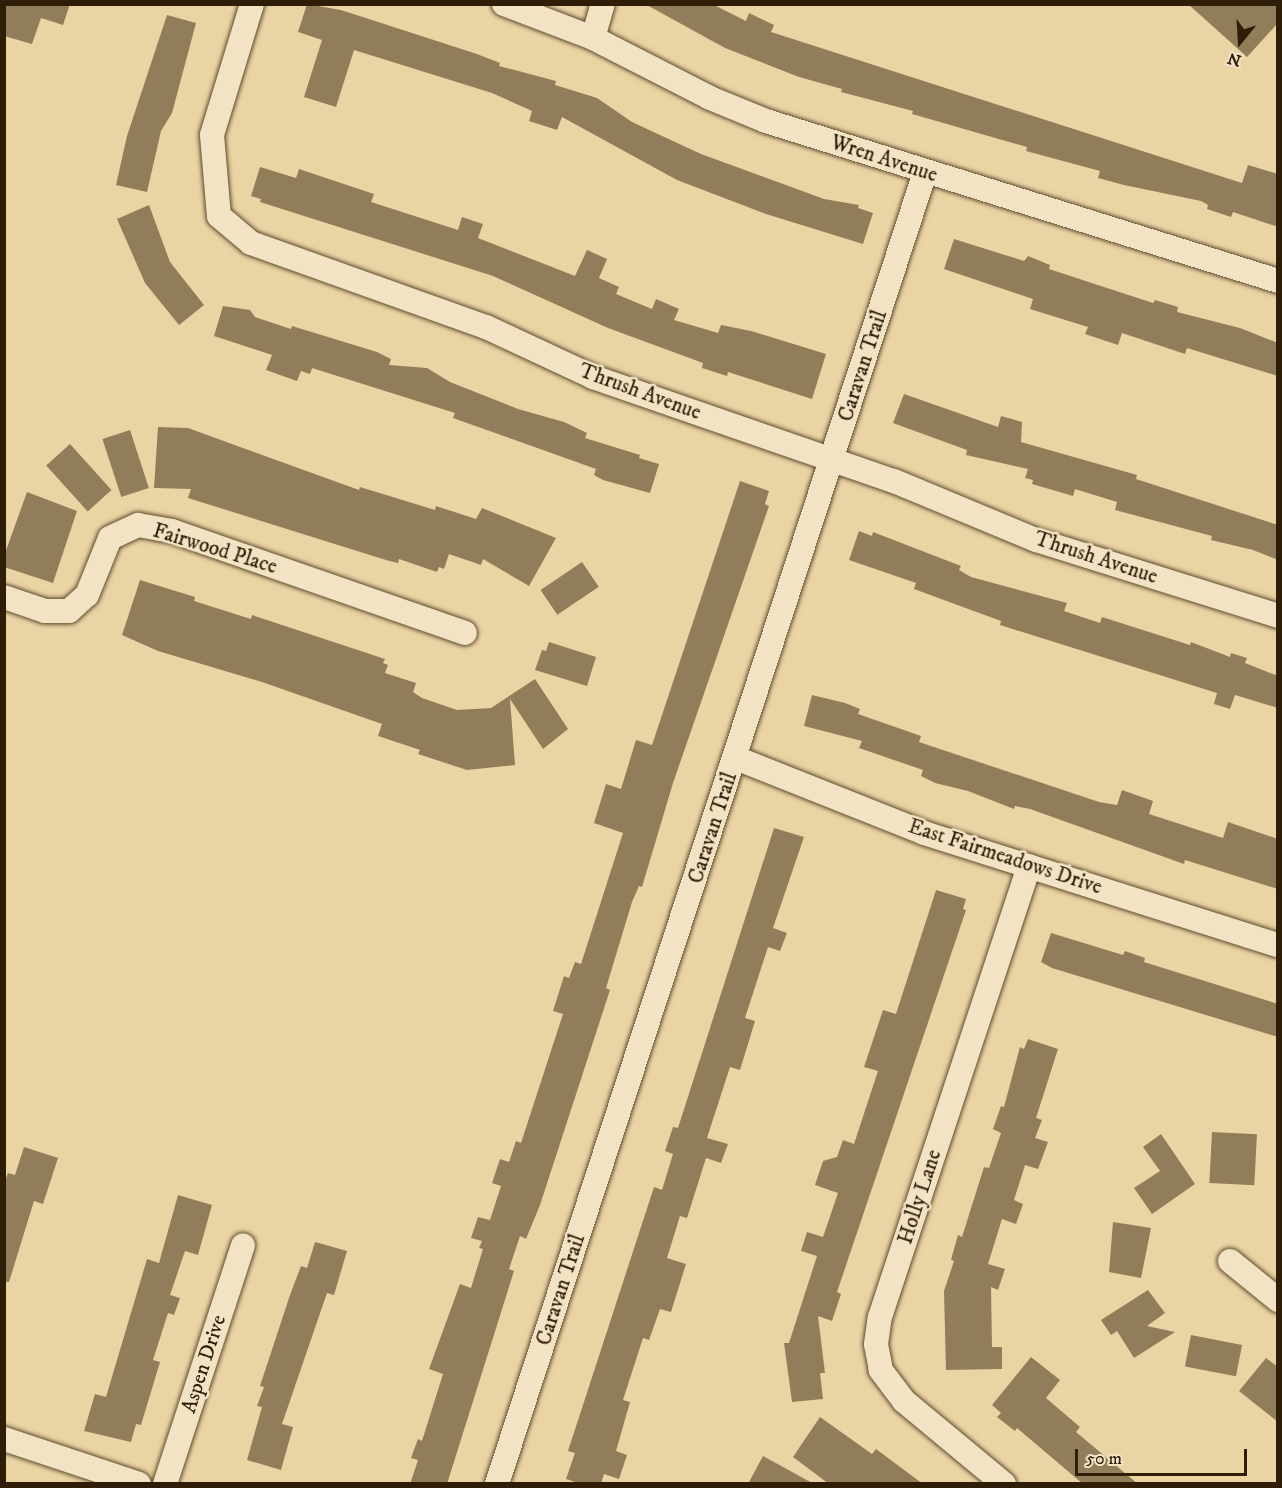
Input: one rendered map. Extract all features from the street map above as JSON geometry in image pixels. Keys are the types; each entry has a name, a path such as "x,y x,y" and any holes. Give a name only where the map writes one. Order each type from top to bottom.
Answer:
{"street":[{"name":"Thrush Avenue","path":"252,4 212,135 219,216 251,243 486,327 593,377 913,488 1036,540 1278,616"},
{"name":"Wren Avenue","path":"504,4 593,38 710,98 766,121 1278,281"},
{"path":"593,38 603,4"},
{"name":"Caravan Trail","path":"497,1484 736,758 925,172"},
{"name":"Fairwood Place","path":"4,597 45,610 69,611 87,595 110,538 138,525 172,531 465,633"},
{"name":"East Fairmeadows Drive","path":"736,758 924,832 1278,945"},
{"name":"Holly Lane","path":"1004,1484 904,1401 881,1370 876,1344 880,1317 1029,866"},
{"name":"Aspen Drive","path":"165,1484 243,1245"},
{"path":"1230,1261 1278,1300"},
{"path":"4,1439 139,1484"}],"building":[{"path":"4,4 70,4 63,25 41,18 32,44 4,36"},
{"path":"307,4 341,10 477,54 500,63 499,66 556,81 555,85 597,98 632,122 701,154 824,199 859,205 858,208 873,213 863,244 766,214 677,180 562,117 557,130 529,121 532,111 492,93 354,50 336,107 304,97 322,40 298,32"},
{"path":"645,4 712,4 746,21 749,13 774,25 771,32 1242,183 1248,165 1278,174 1278,227 1233,212 1231,217 1207,209 1208,205 1201,201 1098,178 1100,171 1026,151 1027,147 912,114 913,111 841,92 842,89 799,77 725,48"},
{"path":"1188,4 1278,4 1278,23 1247,57"},
{"path":"167,15 196,23 172,113 161,131 147,192 116,185 127,136"},
{"path":"260,167 296,178 299,169 374,194 371,202 458,230 462,217 483,224 478,238 575,276 587,250 607,259 599,278 619,287 616,294 652,309 656,299 679,309 674,320 718,333 721,325 751,331 826,354 812,399 728,372 727,376 702,368 703,363 608,328 493,276 260,202 261,199 251,196"},
{"path":"149,205 170,262 204,305 179,325 145,283 117,219"},
{"path":"954,239 1024,261 1028,256 1050,265 1049,269 1153,303 1155,300 1178,307 1177,312 1240,328 1278,343 1278,376 1187,348 1185,354 1122,333 1118,345 1085,334 1088,327 1030,309 1033,299 944,269"},
{"path":"223,306 250,310 255,317 291,329 292,326 377,352 391,359 389,365 427,368 450,382 518,409 564,422 587,433 585,438 640,455 639,458 659,464 650,493 603,480 594,475 596,469 453,418 455,413 312,368 310,374 301,371 297,381 266,370 272,355 214,336"},
{"path":"904,394 998,427 1001,416 1022,422 1021,442 1137,475 1136,479 1278,525 1278,560 1253,550 1211,540 1212,536 1115,510 1117,502 1075,489 1073,496 1032,484 1033,480 1025,478 1028,469 966,455 967,450 893,423"},
{"path":"158,427 188,428 359,490 360,487 435,510 436,506 476,519 482,508 556,538 529,586 483,559 481,565 449,554 444,569 439,567 437,572 399,559 398,563 386,560 188,498 191,489 154,488"},
{"path":"130,430 149,488 121,497 102,439"},
{"path":"70,444 111,490 88,511 46,465"},
{"path":"740,481 769,491 765,504 769,506 673,783 642,887 639,886 632,902 606,988 610,990 540,1205 526,1239 520,1236 509,1269 514,1271 447,1484 410,1484 418,1460 411,1458 418,1439 422,1441 443,1374 429,1369 460,1284 471,1288 483,1249 479,1248 482,1241 471,1238 478,1217 490,1220 501,1186 492,1183 500,1159 509,1162 516,1141 521,1143 563,1014 553,1011 564,976 569,978 575,962 581,964 623,833 594,823 606,784 621,789 636,740 652,745"},
{"path":"27,492 77,511 53,583 4,567 4,556"},
{"path":"859,531 872,536 873,532 961,566 959,570 971,577 1067,603 1064,611 1100,623 1102,617 1190,645 1191,642 1230,657 1231,653 1247,658 1245,663 1278,676 1278,708 1235,695 1230,709 1214,704 1217,693 1000,625 1001,621 914,589 916,583 849,560"},
{"path":"582,562 599,587 557,615 541,590"},
{"path":"140,580 195,597 194,601 251,619 252,615 385,659 383,663 388,665 385,673 416,683 413,692 422,698 457,710 491,708 535,679 568,729 543,749 510,699 515,765 467,770 418,754 420,750 378,736 382,724 262,682 158,651 122,635"},
{"path":"549,642 596,657 587,686 535,670 542,650 546,651"},
{"path":"812,695 860,709 858,714 921,736 919,742 1099,802 1117,805 1122,790 1153,801 1149,814 1223,838 1228,822 1278,839 1278,889 1185,860 1184,864 1030,809 1015,806 1014,809 968,791 935,783 921,776 923,770 859,748 862,741 804,726"},
{"path":"774,828 804,837 773,928 787,933 780,951 768,947 745,1018 755,1021 740,1070 730,1067 707,1138 728,1144 721,1163 706,1158 687,1218 680,1216 667,1258 686,1264 671,1312 660,1309 649,1340 643,1338 623,1400 630,1402 616,1451 627,1455 619,1479 604,1474 601,1484 581,1484 566,1479 575,1453 568,1451 654,1187 662,1190 673,1154 665,1151 673,1127 678,1128"},
{"path":"936,890 966,899 963,909 966,910 837,1292 841,1294 832,1321 818,1316 825,1373 820,1373 823,1399 792,1402 784,1343 789,1343 817,1256 801,1251 807,1232 823,1237 838,1193 815,1185 823,1161 837,1157 843,1140 854,1144 878,1071 864,1067 883,1010 896,1014"},
{"path":"1051,933 1123,955 1125,951 1145,958 1144,962 1278,1004 1278,1037 1052,968 1041,962"},
{"path":"1028,1039 1058,1049 1036,1118 1042,1120 1035,1138 1048,1142 1038,1169 1025,1165 1014,1200 1023,1204 1016,1224 1002,1219 988,1264 1005,1269 998,1290 991,1287 992,1347 1002,1347 1002,1369 946,1370 944,1291 954,1261 951,1260 958,1235 962,1237 984,1167 989,1168 1001,1133 993,1129 1001,1106 1004,1107 1020,1047 1024,1049"},
{"path":"1212,1132 1257,1134 1254,1185 1209,1183"},
{"path":"1161,1134 1195,1184 1152,1214 1134,1188 1160,1171 1143,1147"},
{"path":"24,1147 58,1158 43,1204 34,1201 9,1282 4,1282 4,1184 8,1173 15,1175"},
{"path":"178,1195 212,1205 198,1255 185,1251 170,1295 180,1298 174,1315 168,1313 153,1360 160,1362 141,1425 136,1424 131,1442 84,1431 95,1394 106,1397 147,1259 159,1263"},
{"path":"1113,1222 1151,1228 1141,1278 1109,1272"},
{"path":"315,1242 347,1251 334,1295 327,1293 282,1424 293,1427 281,1470 247,1460 262,1407 257,1406 264,1387 260,1386 301,1266 307,1268"},
{"path":"1148,1290 1165,1313 1147,1326 1175,1332 1134,1358 1117,1331 1111,1335 1101,1320"},
{"path":"1191,1335 1242,1345 1236,1376 1185,1366"},
{"path":"1031,1357 1060,1380 1046,1398 1080,1427 1076,1432 1138,1484 1083,1484 1017,1428 1015,1431 997,1417 1001,1413 992,1405"},
{"path":"1266,1358 1278,1367 1278,1422 1239,1391"},
{"path":"820,1417 872,1454 876,1449 923,1484 829,1484 793,1457"},
{"path":"763,1456 814,1484 748,1484"}]}
